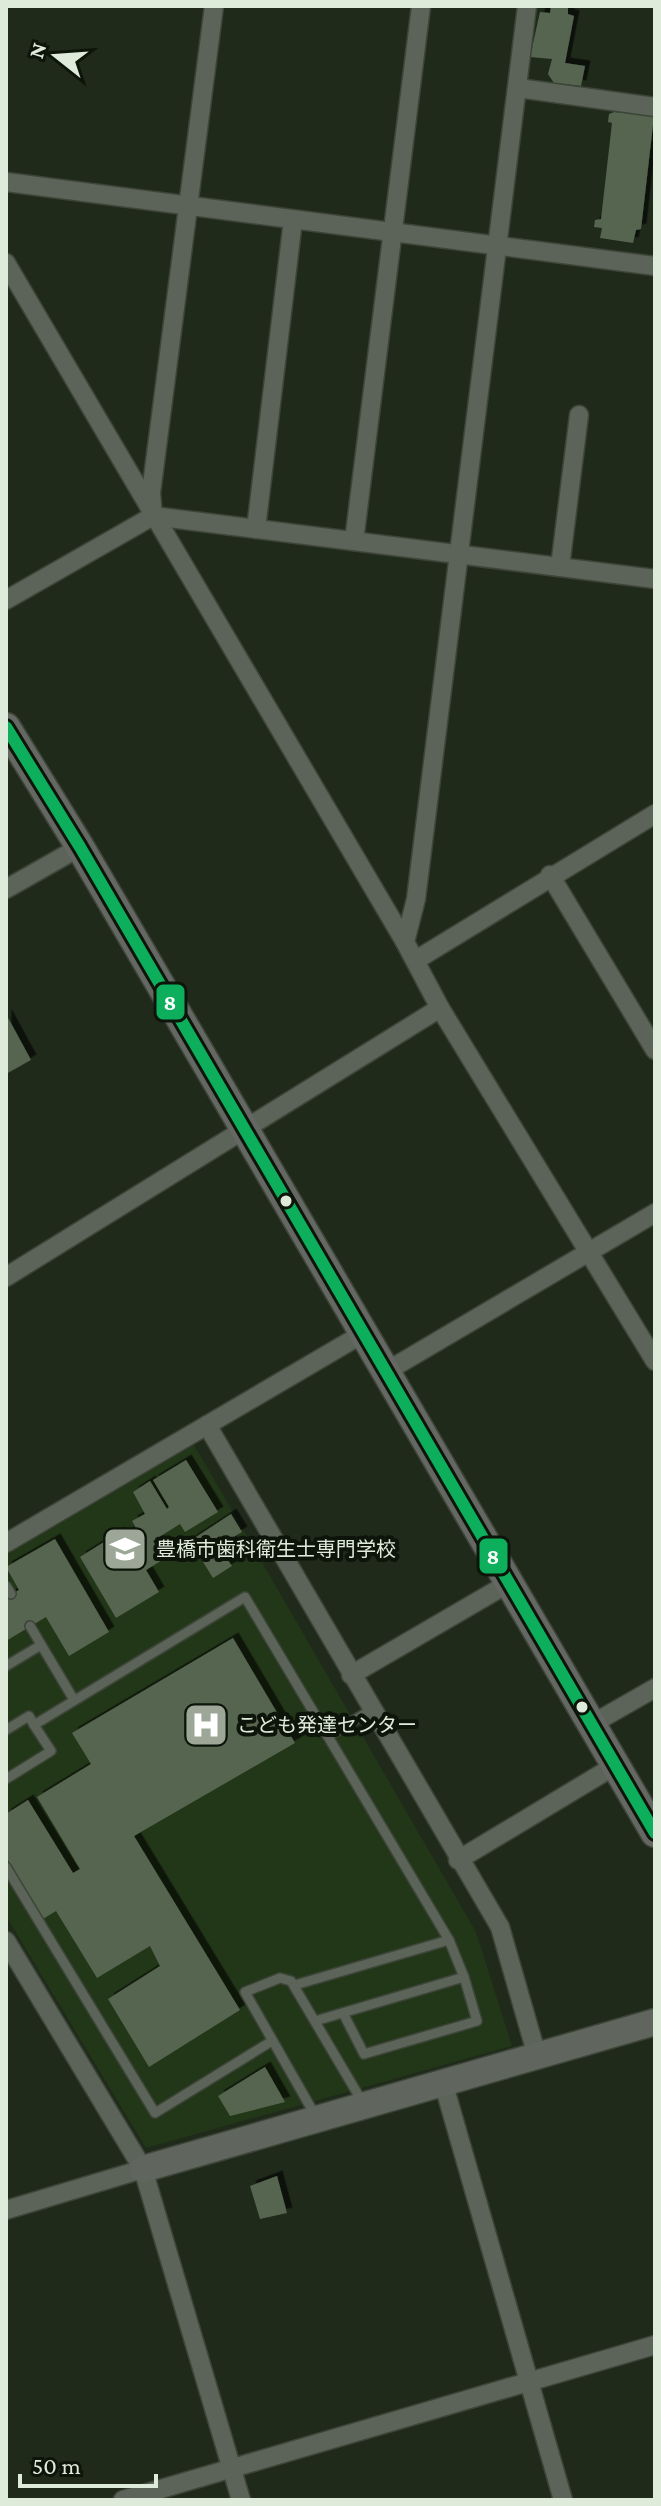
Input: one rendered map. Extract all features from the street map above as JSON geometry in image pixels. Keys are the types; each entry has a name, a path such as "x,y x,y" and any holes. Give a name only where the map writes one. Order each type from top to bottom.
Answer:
{"main road":[{"path":"6,727 80,847 655,1833"}],"street":[{"path":"153,516 151,493 214,6"},
{"path":"354,541 421,6"},
{"path":"405,942 416,899 457,554 500,245 527,6"},
{"path":"518,88 655,107"},
{"path":"6,182 655,266"},
{"path":"256,529 293,220"},
{"path":"6,263 416,960 440,1008 655,1361"},
{"path":"560,567 579,415"},
{"path":"6,600 153,516 655,579"},
{"path":"416,960 550,875 655,814"},
{"path":"6,889 80,847"},
{"path":"550,875 655,1050"},
{"path":"6,1277 440,1008"},
{"path":"387,1371 655,1213"},
{"path":"6,1543 364,1333"},
{"path":"207,1425 458,1860 500,1927 537,2056"},
{"path":"351,1675 509,1583"},
{"path":"592,1724 655,1688"},
{"path":"458,1860 616,1765"},
{"path":"6,1941 143,2169 241,2500"},
{"path":"6,2210 655,2022"},
{"path":"443,2082 563,2500"},
{"path":"123,2500 655,2345"}],"lane":[{"path":"34,1725 245,1597 449,1940 477,2021 364,2054 343,2013"},
{"path":"30,1626 74,1700"},
{"path":"6,1666 41,1645"},
{"path":"328,1736 371,1710"},
{"path":"6,1730 29,1716 51,1751 6,1779"},
{"path":"6,1867 155,2113 272,2041"},
{"path":"295,1985 449,1940"},
{"path":"315,2021 464,1977"},
{"path":"317,2118 245,1992 280,1978 295,1985 364,2105"}],"shaded area":[{"path":"194,1445 476,1932 512,2046 146,2148 6,1916 6,1555"}],"building":[{"path":"551,6 568,6 568,14 574,16 565,63 585,66 581,86 554,83 548,74 552,59 530,57 540,12 550,13"},
{"path":"609,114 654,116 641,229 636,230 633,243 600,238 602,228 594,227 595,220 601,219 612,123 608,122"},
{"path":"6,1014 31,1060 6,1074"},
{"name":"豊橋市歯科衛生士専門学校","path":"186,1460 218,1512 185,1532 180,1524 153,1541 164,1559 146,1570 159,1592 116,1618 80,1557 120,1532 122,1536 136,1528 132,1521 145,1514 133,1492 150,1481 167,1509 169,1507 153,1480"},
{"path":"231,1514 242,1532 230,1539 236,1549 225,1556 232,1566 213,1578 190,1541"},
{"path":"55,1539 109,1632 69,1656 46,1617 6,1641 6,1597 19,1590 6,1567"},
{"path":"233,1638 295,1743 134,1836 240,2010 149,2067 108,1999 160,1966 150,1946 97,1978 56,1911 43,1919 6,1857 6,1814 28,1800 73,1873 80,1869 37,1797 91,1764 72,1733"},
{"path":"265,2067 285,2102 230,2116 218,2096"},
{"path":"277,2176 287,2213 260,2219 250,2186"}],"transit line":[{"name":"8","path":"6,727 80,847 655,1833"}],"place":[{"name":"豊橋市歯科衛生士専門学校","path":"125,1549"},
{"name":"こども発達センター","path":"206,1725"}]}
